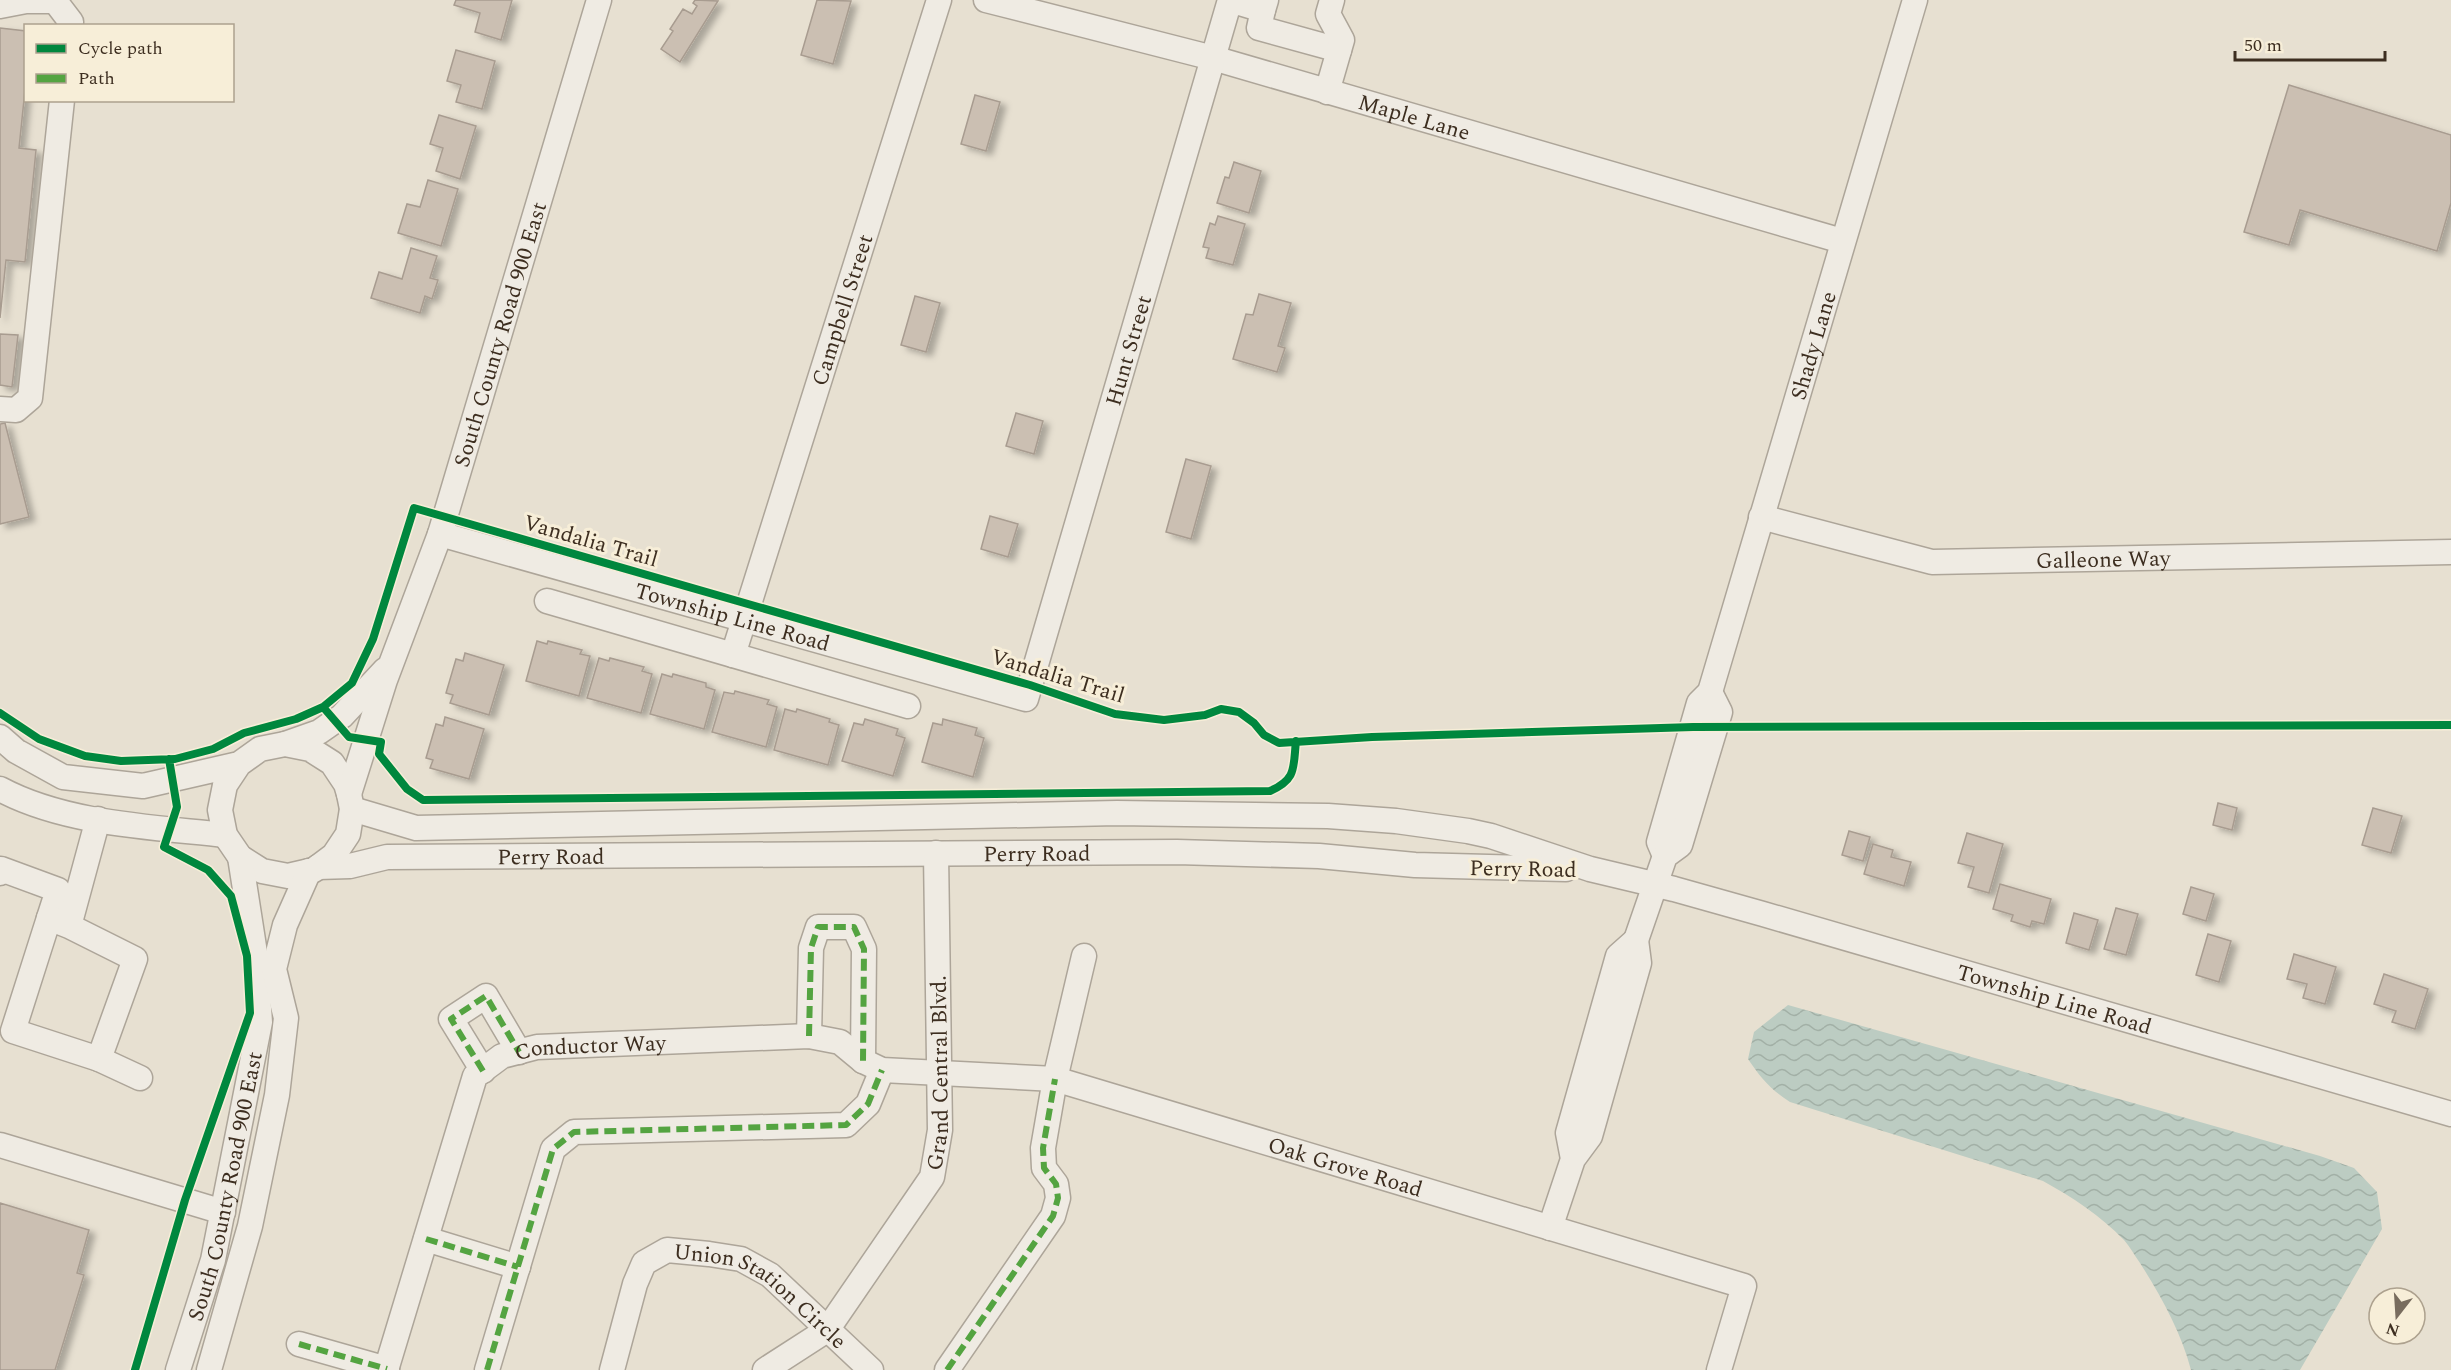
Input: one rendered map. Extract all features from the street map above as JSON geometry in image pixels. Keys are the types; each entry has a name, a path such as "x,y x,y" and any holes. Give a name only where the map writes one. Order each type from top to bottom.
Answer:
{"street":[{"name":"South County Road 900 East","path":"350,802 364,740 440,534 599,0"},
{"name":"Campbell Street","path":"733,655 939,0"},
{"name":"Maple Lane","path":"986,0 1213,58 1842,240"},
{"name":"Hunt Street","path":"1026,699 1230,0"},
{"path":"1230,0 1264,5 1259,28 1339,50"},
{"path":"1327,92 1342,40 1328,14 1332,0"},
{"name":"Shady Lane","path":"1656,885 1665,856 1659,842 1699,703 1710,692 1842,240 1915,0"},
{"path":"10,3 55,1 70,24"},
{"path":"0,409 16,410 30,398 62,102"},
{"name":"Galleone Way","path":"1761,517 1932,562 2451,552"},
{"name":"Township Line Road","path":"440,534 1026,699"},
{"path":"547,601 908,706"},
{"name":"South County Road 900 East","path":"285,744 319,732 342,716 391,664"},
{"name":"Perry Road","path":"0,737 16,751 63,777 99,783 143,786 239,764"},
{"name":"Perry Road","path":"285,744 310,749 332,763 346,784 350,802 416,828 1117,813 1328,816 1396,821 1467,831 1491,836 1590,869 1415,866 1319,856 1177,852 936,853 387,857 350,866 313,869 288,876 262,871 240,857 225,835 220,810 225,785 239,764 260,749 285,744"},
{"path":"0,789 22,801 60,812 225,835"},
{"path":"313,869 334,855 348,834 350,802"},
{"path":"98,819 59,922 7,1029 99,1059 140,1078"},
{"name":"Grand Central Blvd.","path":"765,1370 827,1330 932,1177 940,1131 936,853"},
{"name":"South County Road 900 East","path":"178,1370 213,1260 260,1022 255,953 240,857"},
{"path":"0,873 1,869 58,890 59,922"},
{"name":"South County Road 900 East","path":"209,1370 250,1226 276,1095 286,1018 274,969 285,925 313,869"},
{"name":"Township Line Road","path":"1590,869 1656,885 2451,1113"},
{"path":"1550,1228 1573,1159 1590,1136 1639,963 1636,940 1656,885"},
{"path":"59,922 135,959 99,1059"},
{"path":"488,1370 553,1149 574,1132 846,1125 868,1104 873,1066 864,949 854,927 818,927 811,948 809,1036"},
{"path":"947,1370 1053,1216 1058,1198 1056,1184 1044,1168 1043,1148 1055,1079 1084,956"},
{"path":"483,1071 451,1018 486,996 519,1052"},
{"name":"Conductor Way","path":"387,1370 475,1076 502,1056 537,1047 809,1036 840,1042 873,1066"},
{"path":"873,1066 940,1072"},
{"name":"Oak Grove Road","path":"940,1072 1055,1079 1744,1286 1719,1370"},
{"path":"0,1145 223,1212"},
{"path":"426,1239 518,1267"},
{"name":"Union Station Circle","path":"612,1370 635,1284 644,1263 668,1250 741,1259 770,1275 871,1370"},
{"path":"300,1344 387,1370"}],"water":[{"path":"1788,1005 2320,1156 2354,1168 2377,1192 2382,1229 2300,1370 2191,1370 2170,1315 2124,1240 2075,1200 2043,1181 1790,1102 1772,1088 1748,1059 1754,1032"}],"building":[{"path":"456,0 512,0 501,40 475,32 480,13 454,5"},
{"path":"695,0 718,1 680,62 661,49 673,31 670,29 683,9 692,14 697,6 693,3"},
{"path":"817,0 851,1 833,64 801,55"},
{"path":"0,28 24,31 24,99 19,148 36,150 25,262 6,260 0,318"},
{"path":"456,50 495,61 482,109 456,102 461,85 447,81"},
{"path":"2289,85 2451,135 2451,203 2437,251 2300,210 2289,245 2244,232"},
{"path":"975,95 1000,102 986,151 961,144"},
{"path":"439,115 476,126 460,179 436,171 443,148 430,144"},
{"path":"1234,162 1261,171 1249,213 1217,203 1225,177 1229,178"},
{"path":"428,180 458,189 441,246 398,233 407,204 420,207"},
{"path":"1218,216 1245,224 1233,265 1206,258 1209,248 1203,247 1210,223 1215,225"},
{"path":"411,248 437,256 430,278 438,280 432,299 425,296 420,313 371,298 379,272 402,279"},
{"path":"1259,294 1291,303 1278,346 1285,348 1277,372 1233,359 1246,314 1253,315"},
{"path":"915,296 940,303 926,352 901,345"},
{"path":"0,334 18,335 12,387 0,385"},
{"path":"1016,413 1043,421 1034,454 1006,446"},
{"path":"5,423 29,517 0,524 0,424"},
{"path":"1186,459 1211,466 1191,539 1166,532"},
{"path":"990,516 1018,524 1008,557 981,549"},
{"path":"537,641 547,644 548,641 582,650 580,654 590,656 579,696 526,681"},
{"path":"465,653 504,665 489,715 450,703 453,695 446,693 456,659 463,661"},
{"path":"599,658 609,661 610,658 644,667 642,671 652,674 641,713 587,698"},
{"path":"662,674 672,677 673,674 706,683 706,687 715,690 704,729 650,714"},
{"path":"735,691 769,700 767,704 777,707 766,747 712,732 724,692 734,694"},
{"path":"785,709 796,712 797,709 830,719 829,722 839,725 828,765 774,750"},
{"path":"445,717 484,729 469,779 430,768 433,760 426,758 436,724 443,726"},
{"path":"865,719 898,729 896,735 905,738 893,776 842,761 854,723 863,725"},
{"path":"943,719 977,728 975,735 984,738 973,777 922,762 933,723 942,725"},
{"path":"2218,803 2237,808 2232,830 2213,825"},
{"path":"2373,808 2402,816 2391,853 2362,845"},
{"path":"1849,831 1870,837 1863,861 1842,855"},
{"path":"1967,833 2003,844 1989,893 1968,887 1974,867 1958,863"},
{"path":"1873,844 1893,850 1891,857 1911,862 1904,886 1864,874"},
{"path":"2000,884 2051,899 2044,924 2032,921 2030,927 2011,921 2013,915 1993,909"},
{"path":"2191,887 2214,894 2206,921 2183,914"},
{"path":"2116,908 2138,914 2126,955 2104,949"},
{"path":"2074,913 2098,920 2089,950 2066,943"},
{"path":"2208,934 2231,941 2219,982 2196,975"},
{"path":"2294,954 2336,967 2325,1004 2303,998 2307,984 2287,979"},
{"path":"2384,974 2428,989 2415,1029 2392,1022 2396,1011 2374,1004"},
{"path":"0,1203 89,1230 77,1273 84,1275 55,1370 0,1370"}],"marked path":[{"path":"809,1036 811,948 818,927 854,927 864,949 863,1061"},
{"path":"483,1071 451,1019 486,996 519,1052"},
{"path":"487,1370 553,1149 574,1132 846,1125 868,1104 882,1070"},
{"path":"947,1370 1053,1216 1058,1198 1056,1184 1044,1168 1043,1148 1055,1079"},
{"path":"426,1239 518,1267"},
{"path":"299,1344 387,1369"}],"cycle path":[{"name":"Vandalia Trail","path":"0,713 39,739 85,756 121,761 175,759 213,749 244,733 296,719 323,707 352,683 373,639 414,508 1030,685 1115,714 1164,720 1205,715 1221,709 1239,712 1254,723 1264,735 1279,743 1372,737 1693,727 2451,725"},
{"path":"323,707 349,737 381,742 379,754 407,789 423,800 1270,791 1285,782 1292,772 1296,741"},
{"path":"135,1370 185,1200 250,1013 247,956 231,896 208,870 164,847 177,807 169,759"}]}
